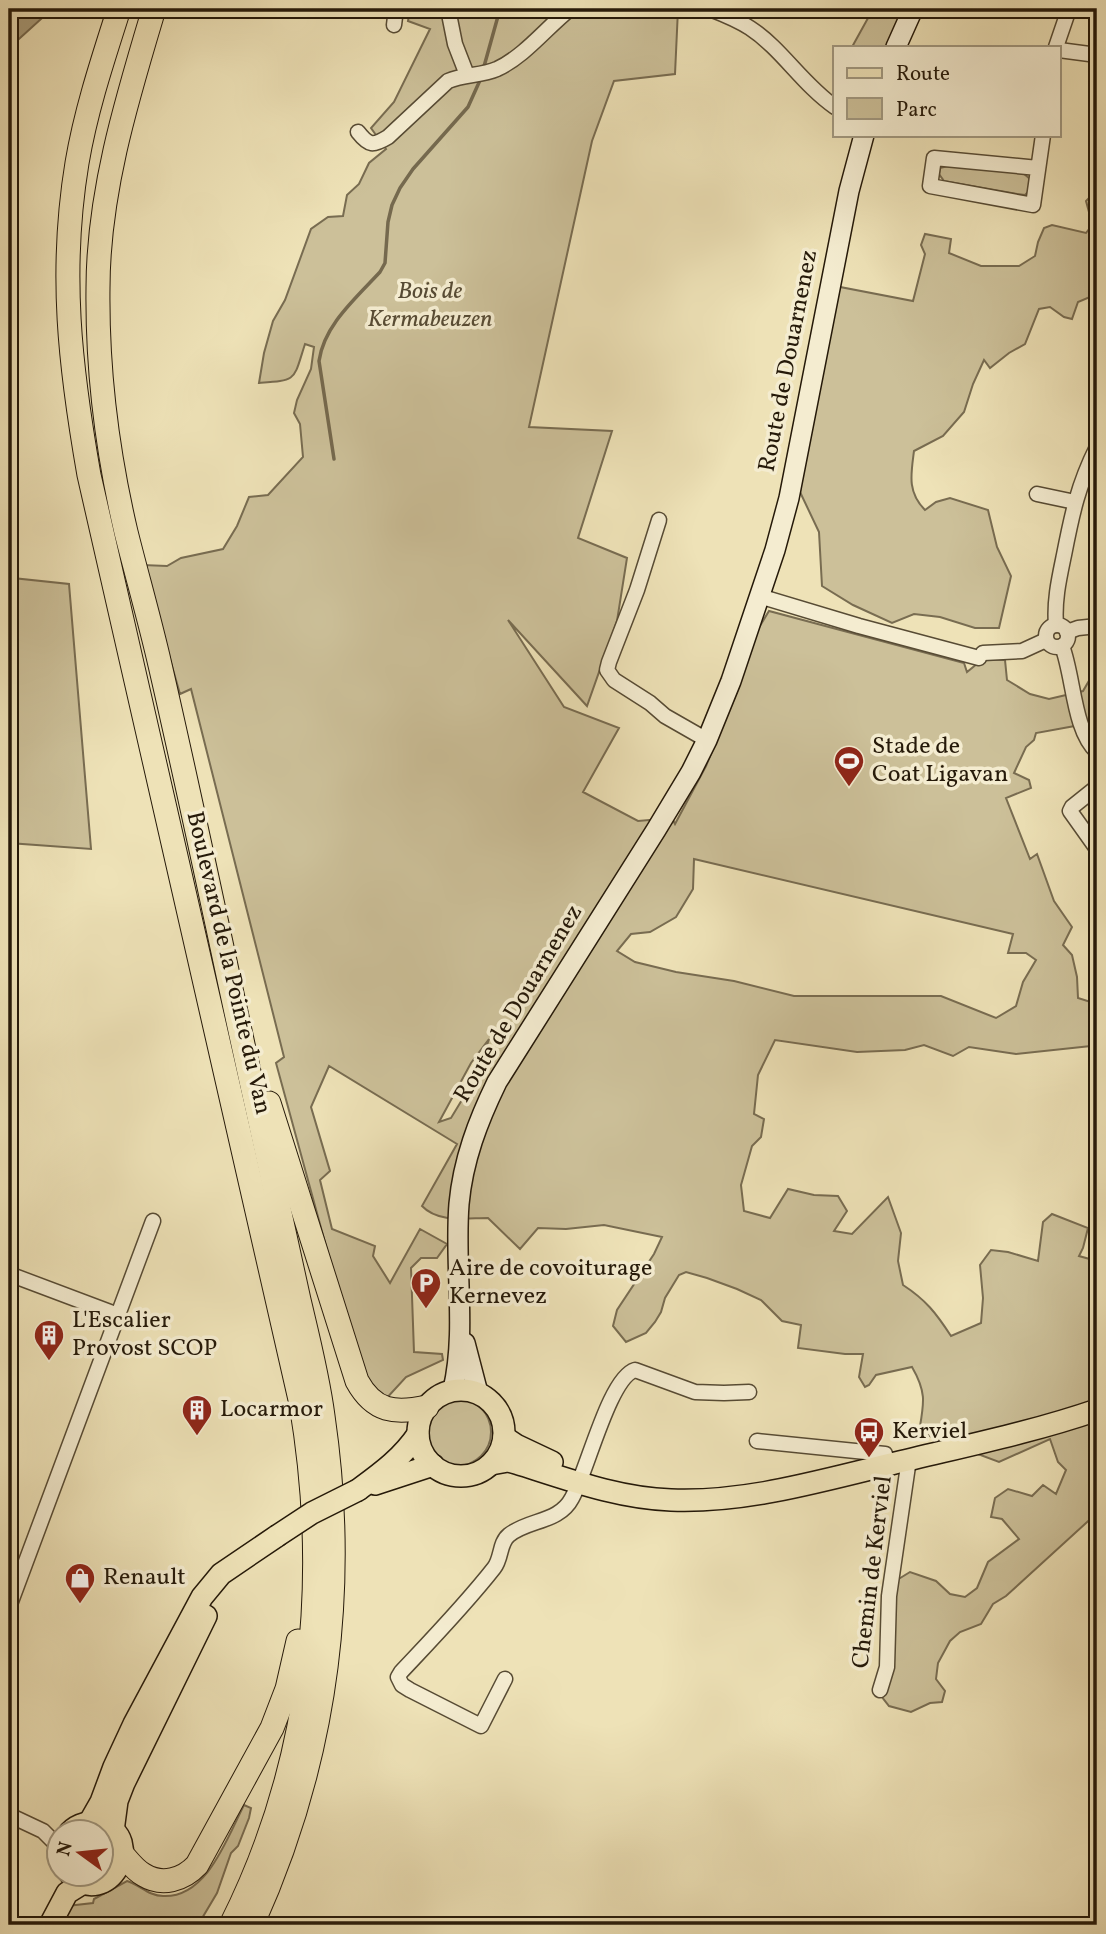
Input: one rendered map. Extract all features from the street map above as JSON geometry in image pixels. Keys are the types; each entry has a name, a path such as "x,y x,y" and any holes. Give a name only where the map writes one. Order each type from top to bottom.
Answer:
{"highway":[{"name":"Boulevard de la Pointe du Van","path":"119,9 86,122 72,200 67,249 70,357 94,499 285,1326 308,1446 316,1556 312,1645 303,1709 288,1776 254,1875 232,1925"},
{"name":"Boulevard de la Pointe du Van","path":"154,9 121,124 101,232 97,281 103,401 126,529 182,758 313,1362 323,1413 332,1506 331,1634 316,1737 290,1831 252,1925"},
{"path":"233,1002 263,1082 357,1381 371,1400 388,1410 406,1411 427,1407"},
{"path":"122,1856 145,1876 153,1879 176,1879 190,1872 204,1854 272,1728 294,1662 305,1597 308,1446"}],"main road":[{"path":"896,46 913,9"},
{"name":"Route de Douarnenez","path":"453,1390 461,1321 459,1206 467,1156 479,1120 497,1082 691,772 731,681 789,498 849,191 864,136"},
{"name":"Route de Douarnenez","path":"461,1321 478,1393"},
{"path":"492,1464 502,1447 504,1437 503,1423 490,1400 478,1393 453,1390 443,1394 427,1407 420,1420 420,1446 425,1457 444,1472 469,1475 492,1464 508,1461 581,1479 721,1497 776,1491 1025,1432 1097,1410"},
{"path":"358,1490 388,1468 408,1449 418,1434"},
{"path":"504,1437 581,1479"},
{"path":"86,1818 101,1802 134,1724 202,1597 221,1574 312,1513 358,1490 433,1465"},
{"path":"115,1818 117,1801 124,1783 214,1600 246,1559"},
{"path":"116,1836 122,1856 116,1872"},
{"path":"39,1925 54,1888"},
{"path":"50,1925 70,1888"}],"street":[{"path":"394,25 396,9"},
{"path":"449,9 455,44 477,74"},
{"path":"358,132 369,143 377,144 397,129 442,86 454,78 497,68 515,58 570,9"},
{"path":"710,9 738,21 760,36 811,88 833,105"},
{"path":"1058,46 1069,9"},
{"path":"1060,49 1097,55"},
{"path":"1038,168 934,158 930,186 1033,205 1038,168 1042,136"},
{"path":"1097,447 1075,502 1056,595 1077,707 1087,741 1097,752"},
{"path":"1037,494 1075,502"},
{"path":"659,520 607,670 622,686 650,703 664,716 707,740"},
{"path":"759,596 859,626 981,656 1021,650 1046,640 1048,630 1062,635 1078,628 1097,626"},
{"path":"1097,787 1070,811 1097,849"},
{"path":"9,1606 153,1222"},
{"path":"9,1274 118,1315"},
{"path":"505,1679 481,1726 410,1690 402,1685 398,1677 496,1567 506,1537 559,1514 570,1502 618,1385 627,1373 635,1370 695,1392 749,1392"},
{"path":"757,1441 885,1454 888,1465"},
{"name":"Chemin de Kerviel","path":"880,1690 887,1667 889,1596 909,1460"},
{"path":"9,1815 46,1835"}],"green space":[{"name":"Bois de Kermabeuzen","path":"410,9 678,9 675,74 614,81 592,141 529,427 612,431 578,538 627,558 617,621 587,706 508,620 564,707 619,728 583,792 638,821 672,818 675,824 706,766 738,689 752,639 769,611 964,663 967,672 983,659 1005,660 1007,680 1030,694 1049,699 1083,691 1097,667 1097,729 1089,732 1086,724 1036,733 1014,773 1029,780 1031,788 1006,798 1030,859 1037,854 1054,901 1072,927 1063,945 1072,955 1078,998 1097,1004 1097,1043 1091,1046 1016,1054 969,1047 953,1056 924,1045 905,1050 857,1052 775,1040 758,1075 754,1114 764,1119 761,1137 752,1146 741,1185 744,1211 770,1218 788,1189 814,1195 838,1196 847,1211 834,1231 852,1234 888,1197 901,1233 898,1261 903,1285 930,1308 951,1336 981,1323 983,1298 980,1265 991,1250 1038,1261 1043,1222 1052,1214 1088,1228 1079,1256 1097,1261 1097,1513 1006,1596 993,1604 981,1624 960,1632 950,1641 938,1663 936,1679 945,1691 942,1702 930,1703 911,1712 889,1706 882,1697 891,1677 897,1580 910,1572 936,1581 950,1594 965,1597 977,1588 988,1562 1019,1539 1002,1519 991,1517 995,1498 1008,1489 1032,1496 1043,1485 1056,1494 1066,1470 1058,1462 1050,1439 999,1462 919,1432 923,1398 912,1367 876,1375 865,1387 859,1377 863,1354 798,1348 801,1325 782,1321 761,1300 686,1272 679,1275 665,1298 661,1312 646,1333 626,1342 613,1326 617,1310 654,1254 662,1237 604,1225 566,1229 538,1228 520,1249 488,1218 436,1215 422,1206 457,1144 329,1066 311,1107 330,1171 320,1180 332,1229 375,1246 373,1256 390,1283 420,1229 447,1244 437,1258 421,1258 411,1268 414,1352 442,1354 443,1360 406,1377 384,1401 371,1389 347,1323 276,1063 284,1057 191,689 180,694 143,565 167,566 181,558 223,549 237,526 249,497 268,495 303,457 300,424 294,413 311,369 314,347 305,344 295,372 288,379 259,383 264,353 273,321 285,300 311,229 328,217 343,216 347,195 359,184 369,163 386,149 371,128 394,102 430,29 408,21","holes":["694,859 1013,934 1008,953 1026,953 1036,960 1023,982 1016,1006 996,1018 941,996 794,996 734,981 635,962 617,951 631,934 650,932 676,917 693,889","489,1039 477,1075 451,1118 439,1122 471,1063"]},
{"path":"873,9 904,9 887,46 853,46"},
{"path":"948,166 1023,173 1030,179 1029,191 1025,195 944,181 939,174 940,168"},
{"path":"1097,193 1097,280 1090,297 1078,302 1072,319 1050,307 1039,309 1025,344 990,368 984,360 964,412 943,436 914,451 911,475 913,489 925,510 936,502 950,498 988,510 997,547 1011,576 999,628 975,628 940,617 914,614 892,623 853,605 822,586 819,532 800,492 806,448 840,287 913,301 925,254 921,245 925,234 951,239 949,253 981,266 1019,266 1035,256 1044,228 1052,225 1086,233 1096,220 1089,212 1086,201"},
{"path":"9,552 13,578 69,584 91,849 9,843"},
{"path":"457,1398 470,1401 481,1408 488,1419 491,1432 488,1445 481,1456 470,1463 457,1466 444,1463 433,1456 426,1445 423,1432 426,1419 433,1408 444,1401"},
{"path":"244,1805 251,1808 217,1893 198,1925 122,1925 114,1919 108,1925 54,1925 67,1906 93,1903 94,1899 127,1881 158,1896 178,1894 203,1877 223,1849"}],"shaded area":[{"path":"18,9 52,9 9,48 9,17"}],"waterway":[{"path":"483,70 500,9"},
{"path":"334,459 319,361 322,348 342,313 385,263 388,222 400,188 413,169 468,107 481,78"}],"place":[{"name":"Stade de Coat Ligavan","path":"849,788"},
{"name":"Aire de covoiturage Kernevez","path":"426,1310"},
{"name":"L'Escalier Provost SCOP","path":"49,1362"},
{"name":"Locarmor","path":"197,1437"},
{"name":"Kerviel","path":"869,1459"},
{"name":"Renault","path":"80,1605"}]}
